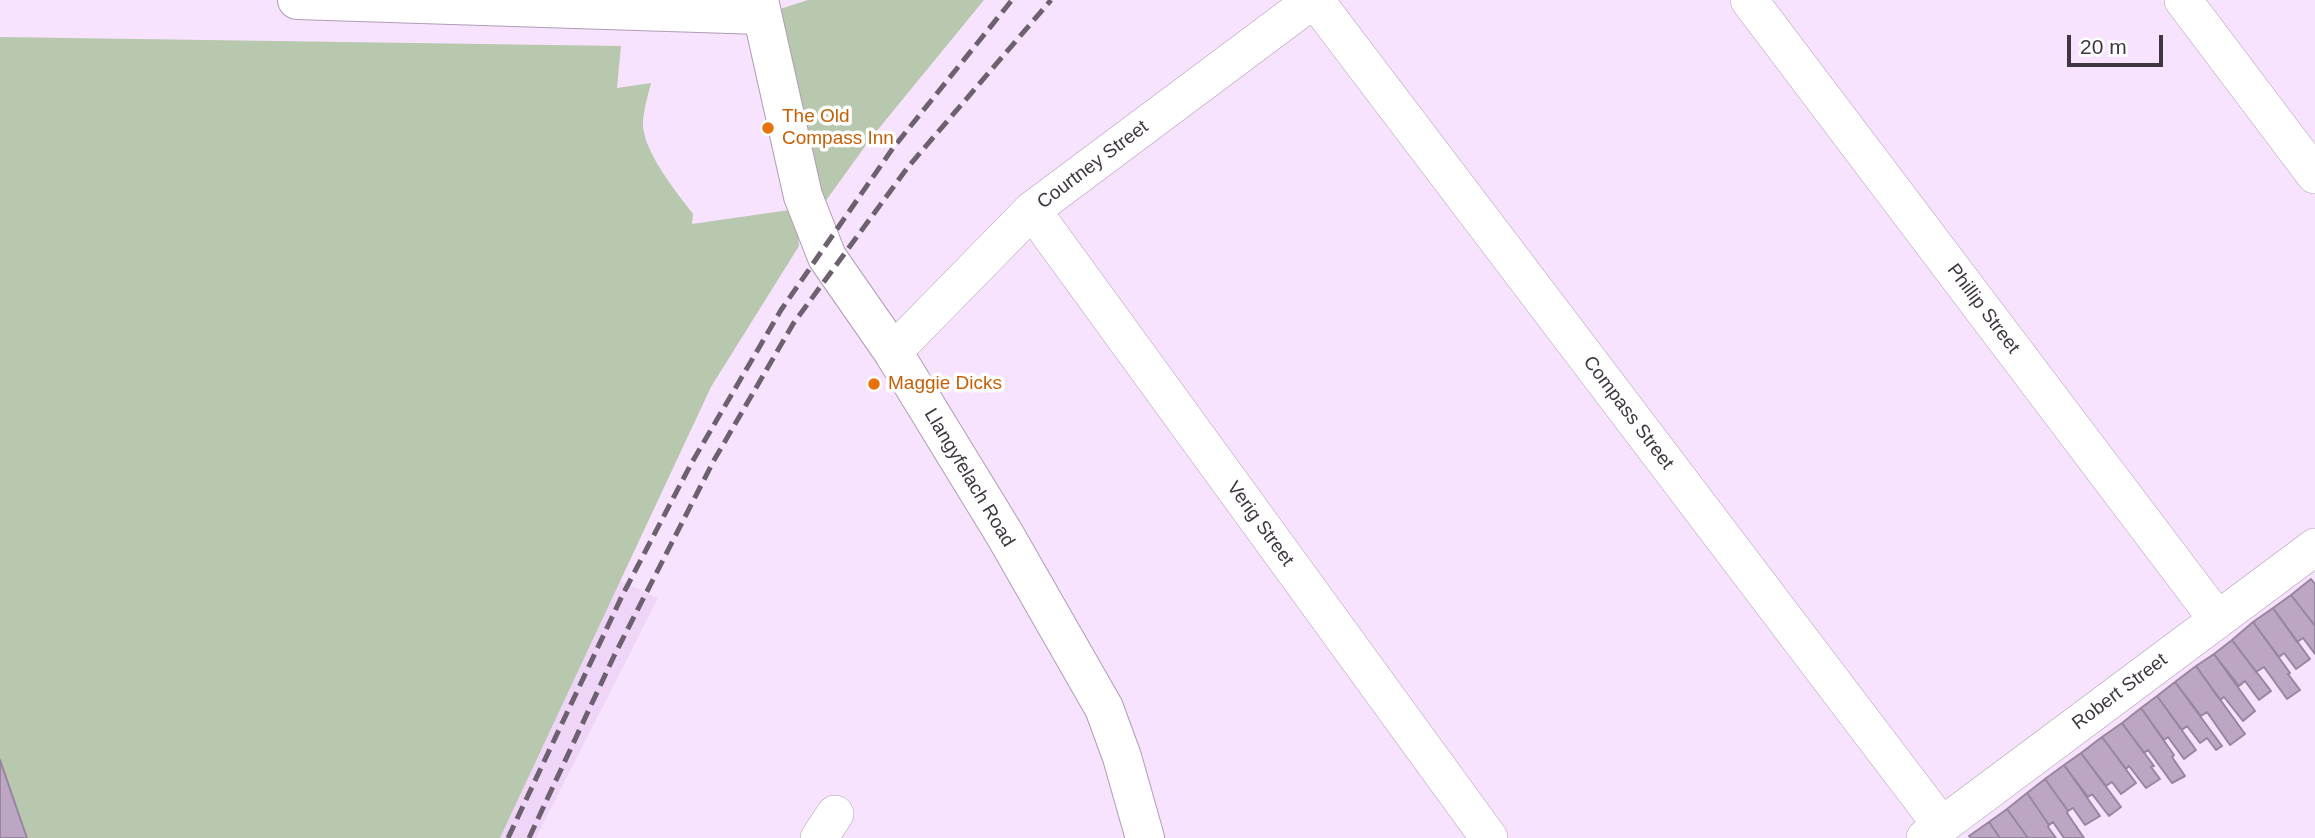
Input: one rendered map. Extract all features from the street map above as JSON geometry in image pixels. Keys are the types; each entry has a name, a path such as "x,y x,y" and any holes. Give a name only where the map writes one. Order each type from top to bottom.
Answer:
{"main road":[{"path":"297,0 760,7"},
{"name":"Llangyfelach Road","path":"760,7 803,196 827,257 893,352 1005,535 1104,708 1122,757 1145,838"}],"street":[{"name":"Courtney Street","path":"893,352 1032,210 1314,0"},
{"name":"Compass Street","path":"1314,0 1933,832"},
{"name":"Phillip Street","path":"1749,0 2217,619"},
{"path":"2183,0 2315,175"},
{"name":"Verig Street","path":"1032,210 1489,838"},
{"name":"Robert Street","path":"1933,832 2315,547"}],"shaded area":[{"path":"620,581 658,598 536,838 500,838"}],"green space":[{"path":"808,0 984,0 871,138 812,220 761,15"},
{"path":"0,37 621,46 617,88 651,83 643,121 644,132 661,170 693,214 692,224 796,209 799,246 711,387 500,838 27,838 0,760"}],"building":[{"path":"2311,579 2315,584 2315,626 2291,595"},
{"path":"2291,595 2315,626 2315,654 2303,638 2297,642 2273,608"},
{"path":"2273,608 2310,659 2296,669 2284,653 2279,657 2253,622"},
{"path":"2253,622 2300,690 2287,699 2264,667 2256,672 2232,640"},
{"path":"2232,640 2271,691 2259,700 2245,681 2239,686 2214,654"},
{"path":"2214,654 2255,711 2243,721 2224,697 2220,700 2196,666"},
{"path":"2196,666 2245,734 2230,745 2207,712 2201,716 2175,682"},
{"path":"2175,682 2222,746 2216,750 2207,738 2200,743 2187,726 2182,730 2157,696"},
{"path":"2157,696 2196,750 2184,759 2168,737 2164,740 2141,708"},
{"path":"2141,708 2174,755 2172,757 2185,776 2172,783 2148,750 2144,753 2122,723"},
{"path":"2122,723 2154,766 2151,767 2160,779 2146,788 2129,766 2126,769 2102,737"},
{"path":"2102,737 2136,783 2121,794 2112,782 2106,786 2081,753"},
{"path":"2081,753 2121,807 2109,816 2092,794 2088,797 2064,765"},
{"path":"0,760 27,838 0,838"},
{"path":"2064,765 2100,816 2085,825 2073,808 2068,811 2045,779"},
{"path":"2045,779 2084,838 2064,838 2053,822 2049,825 2027,793"},
{"path":"2027,793 2056,838 2028,838 2007,809"},
{"path":"2007,809 2028,838 2000,838 1989,822"},
{"path":"1989,822 2000,838 1969,836"}],"railway":[{"path":"508,838 622,596 691,464 781,310 893,148 1012,0"},
{"path":"529,838 614,656 713,462 793,324 908,167 1051,0"}],"place":[{"name":"The Old Compass Inn","path":"768,128"},
{"name":"Maggie Dicks","path":"874,384"}]}
